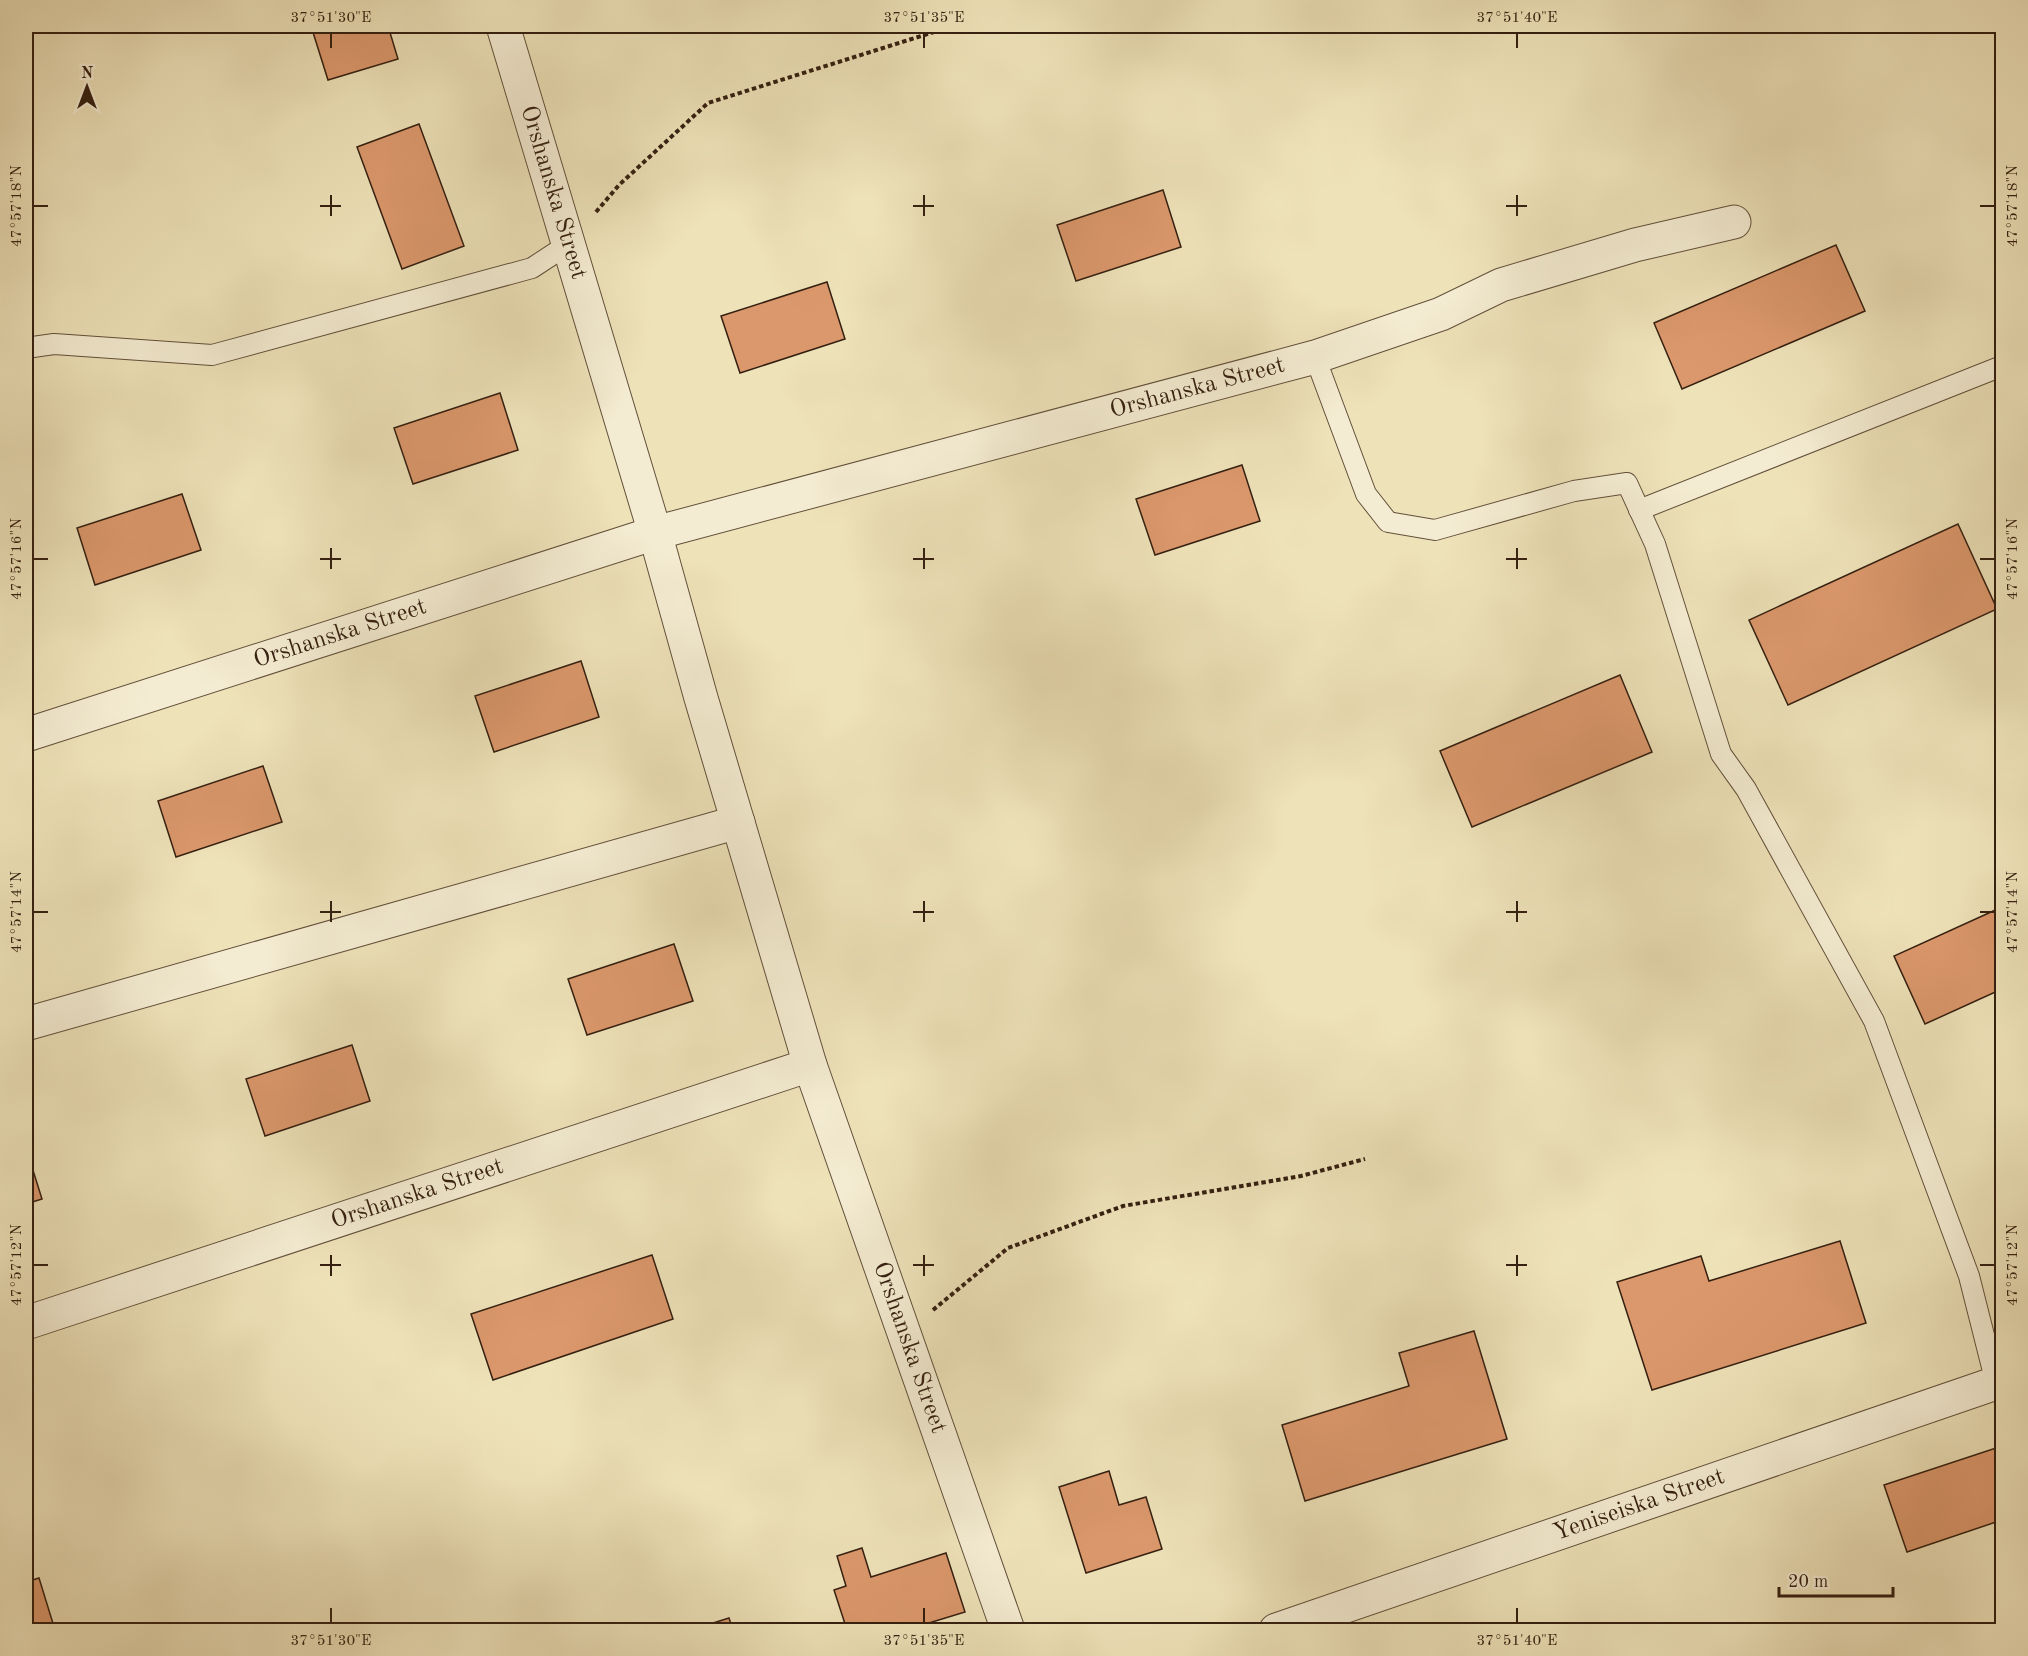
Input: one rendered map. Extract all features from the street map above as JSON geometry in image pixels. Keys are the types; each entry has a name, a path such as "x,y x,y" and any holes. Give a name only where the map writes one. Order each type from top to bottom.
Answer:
{"street":[{"name":"Orshanska Street","path":"503,26 656,533 810,1065 1008,1630"},
{"name":"Orshanska Street","path":"26,735 656,533 1315,357 1441,314 1501,285 1635,245 1734,222"},
{"path":"26,1024 738,822"},
{"name":"Orshanska Street","path":"26,1323 810,1065"},
{"name":"Yeniseiska Street","path":"1276,1630 1999,1382"}],"lane":[{"path":"26,348 54,344 212,355 532,268 567,244"},
{"path":"1315,357 1365,494 1388,522 1435,530 1574,491 1627,483 1654,544 1721,754 1746,789 1874,1021 1969,1275 1999,1382"},
{"path":"1639,510 2002,366"}],"path":[{"path":"567,244 619,185 708,103 953,26"},
{"path":"904,1334 1008,1248 1123,1206 1301,1176 1365,1159"}],"building":[{"path":"311,26 388,26 398,59 328,80"},
{"path":"419,124 464,246 402,269 357,147"},
{"path":"1163,190 1181,247 1076,281 1057,225"},
{"path":"1836,245 1865,311 1682,389 1654,323"},
{"path":"827,282 845,339 740,373 721,316"},
{"path":"500,393 518,450 413,484 394,428"},
{"path":"1242,465 1260,521 1155,555 1136,499"},
{"path":"182,494 201,550 95,585 77,528"},
{"path":"1958,524 1997,609 1788,705 1749,620"},
{"path":"581,661 599,717 494,752 475,696"},
{"path":"1620,675 1652,752 1472,827 1440,751"},
{"path":"263,766 282,822 176,857 158,801"},
{"path":"2002,907 2002,989 1925,1024 1894,956"},
{"path":"674,944 693,1001 587,1035 568,979"},
{"path":"352,1045 370,1101 265,1136 246,1079"},
{"path":"26,1148 42,1199 26,1204"},
{"path":"1840,1241 1866,1323 1652,1390 1617,1282 1701,1256 1709,1281"},
{"path":"652,1255 673,1319 493,1380 471,1314"},
{"path":"1474,1331 1507,1439 1305,1501 1282,1425 1409,1386 1399,1353"},
{"path":"2002,1446 2002,1520 1907,1552 1884,1485"},
{"path":"1109,1471 1119,1505 1146,1497 1162,1549 1086,1573 1059,1487"},
{"path":"862,1548 871,1577 946,1553 965,1612 906,1630 847,1630 834,1590 846,1586 837,1556"},
{"path":"39,1578 55,1630 26,1630 26,1582"},
{"path":"729,1618 733,1630 691,1630"}]}
